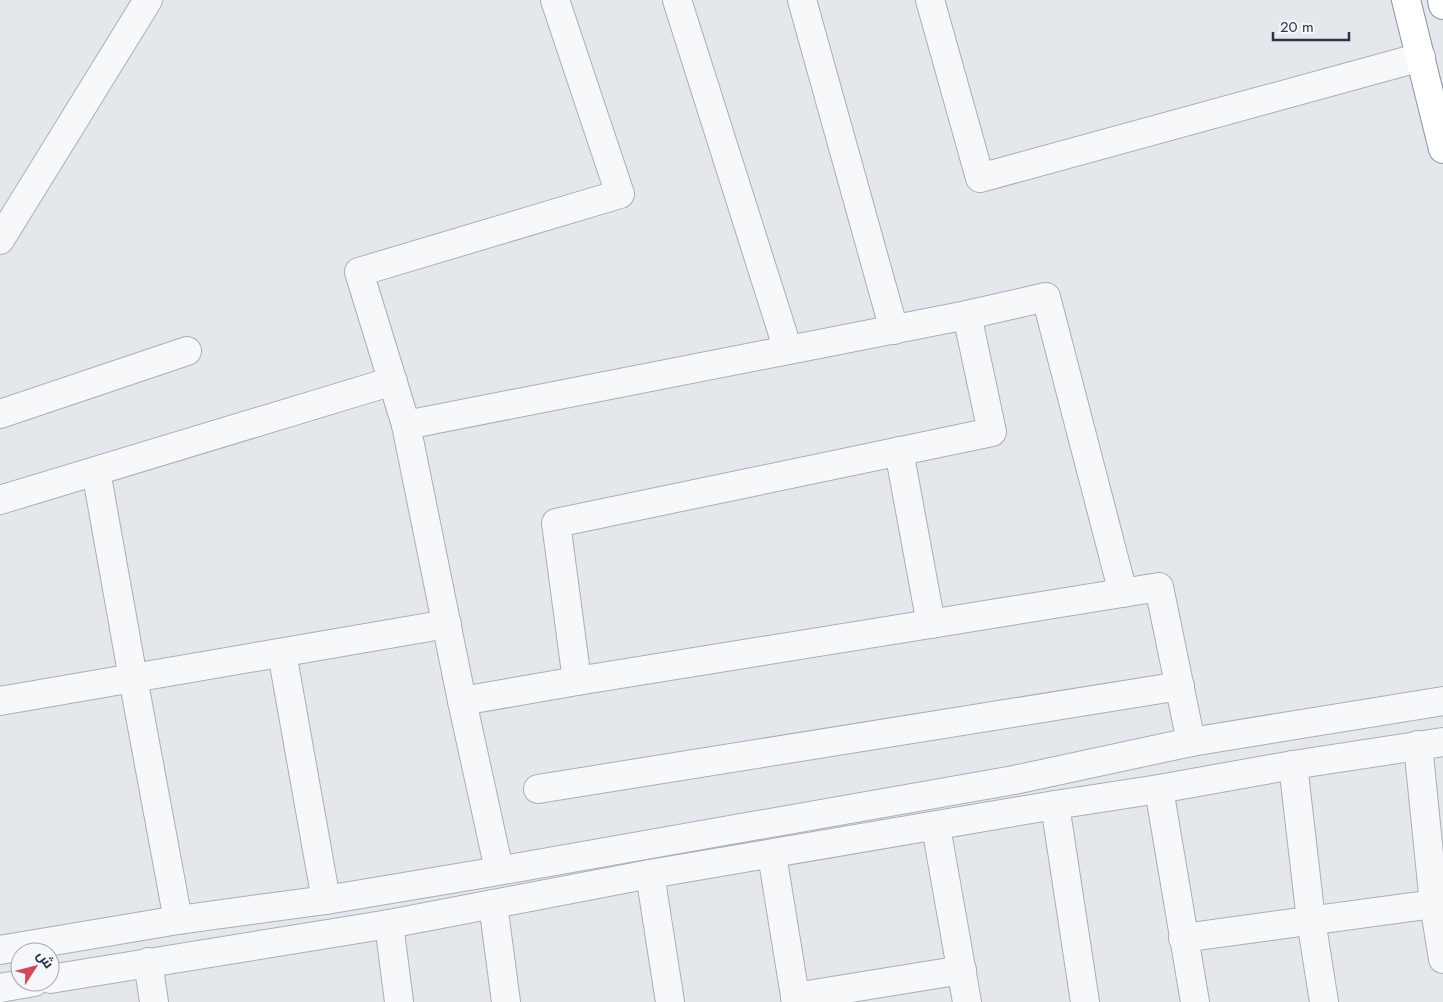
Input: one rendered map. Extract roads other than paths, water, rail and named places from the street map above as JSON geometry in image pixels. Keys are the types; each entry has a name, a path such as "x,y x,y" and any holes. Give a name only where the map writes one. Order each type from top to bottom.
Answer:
{"highway":[{"path":"1406,0 1443,149"},
{"path":"1442,0 1443,5"}],"street":[{"path":"0,240 148,0"},
{"path":"499,870 462,702 406,425 359,272 620,194 555,0"},
{"path":"677,0 788,350"},
{"path":"802,0 894,330"},
{"path":"930,0 980,178 1421,57"},
{"path":"406,425 966,316 1046,297 1123,593"},
{"path":"577,681 556,523 992,432 966,316"},
{"path":"0,414 187,351"},
{"path":"0,500 393,381"},
{"path":"899,451 931,624"},
{"path":"96,471 132,678 178,920"},
{"path":"462,702 577,681 1159,587 1191,742"},
{"path":"0,701 447,624"},
{"path":"282,653 326,900"},
{"path":"538,789 1180,686"},
{"path":"56,942 178,920 326,900 499,870 1014,780 1191,742 1443,701"},
{"path":"60,981 148,962 389,924 650,874 772,855 1292,765 1430,744 1434,904 1443,959"},
{"path":"1292,765 1311,920 1324,1002"},
{"path":"1014,780 1018,812"},
{"path":"1159,789 1195,1002"},
{"path":"1055,805 1085,1002"},
{"path":"936,827 968,1002"},
{"path":"772,855 795,999 962,970"},
{"path":"650,874 670,1002"},
{"path":"493,904 506,1002"},
{"path":"1183,938 1434,904"},
{"path":"389,924 399,1002"},
{"path":"148,962 154,1002"}]}
